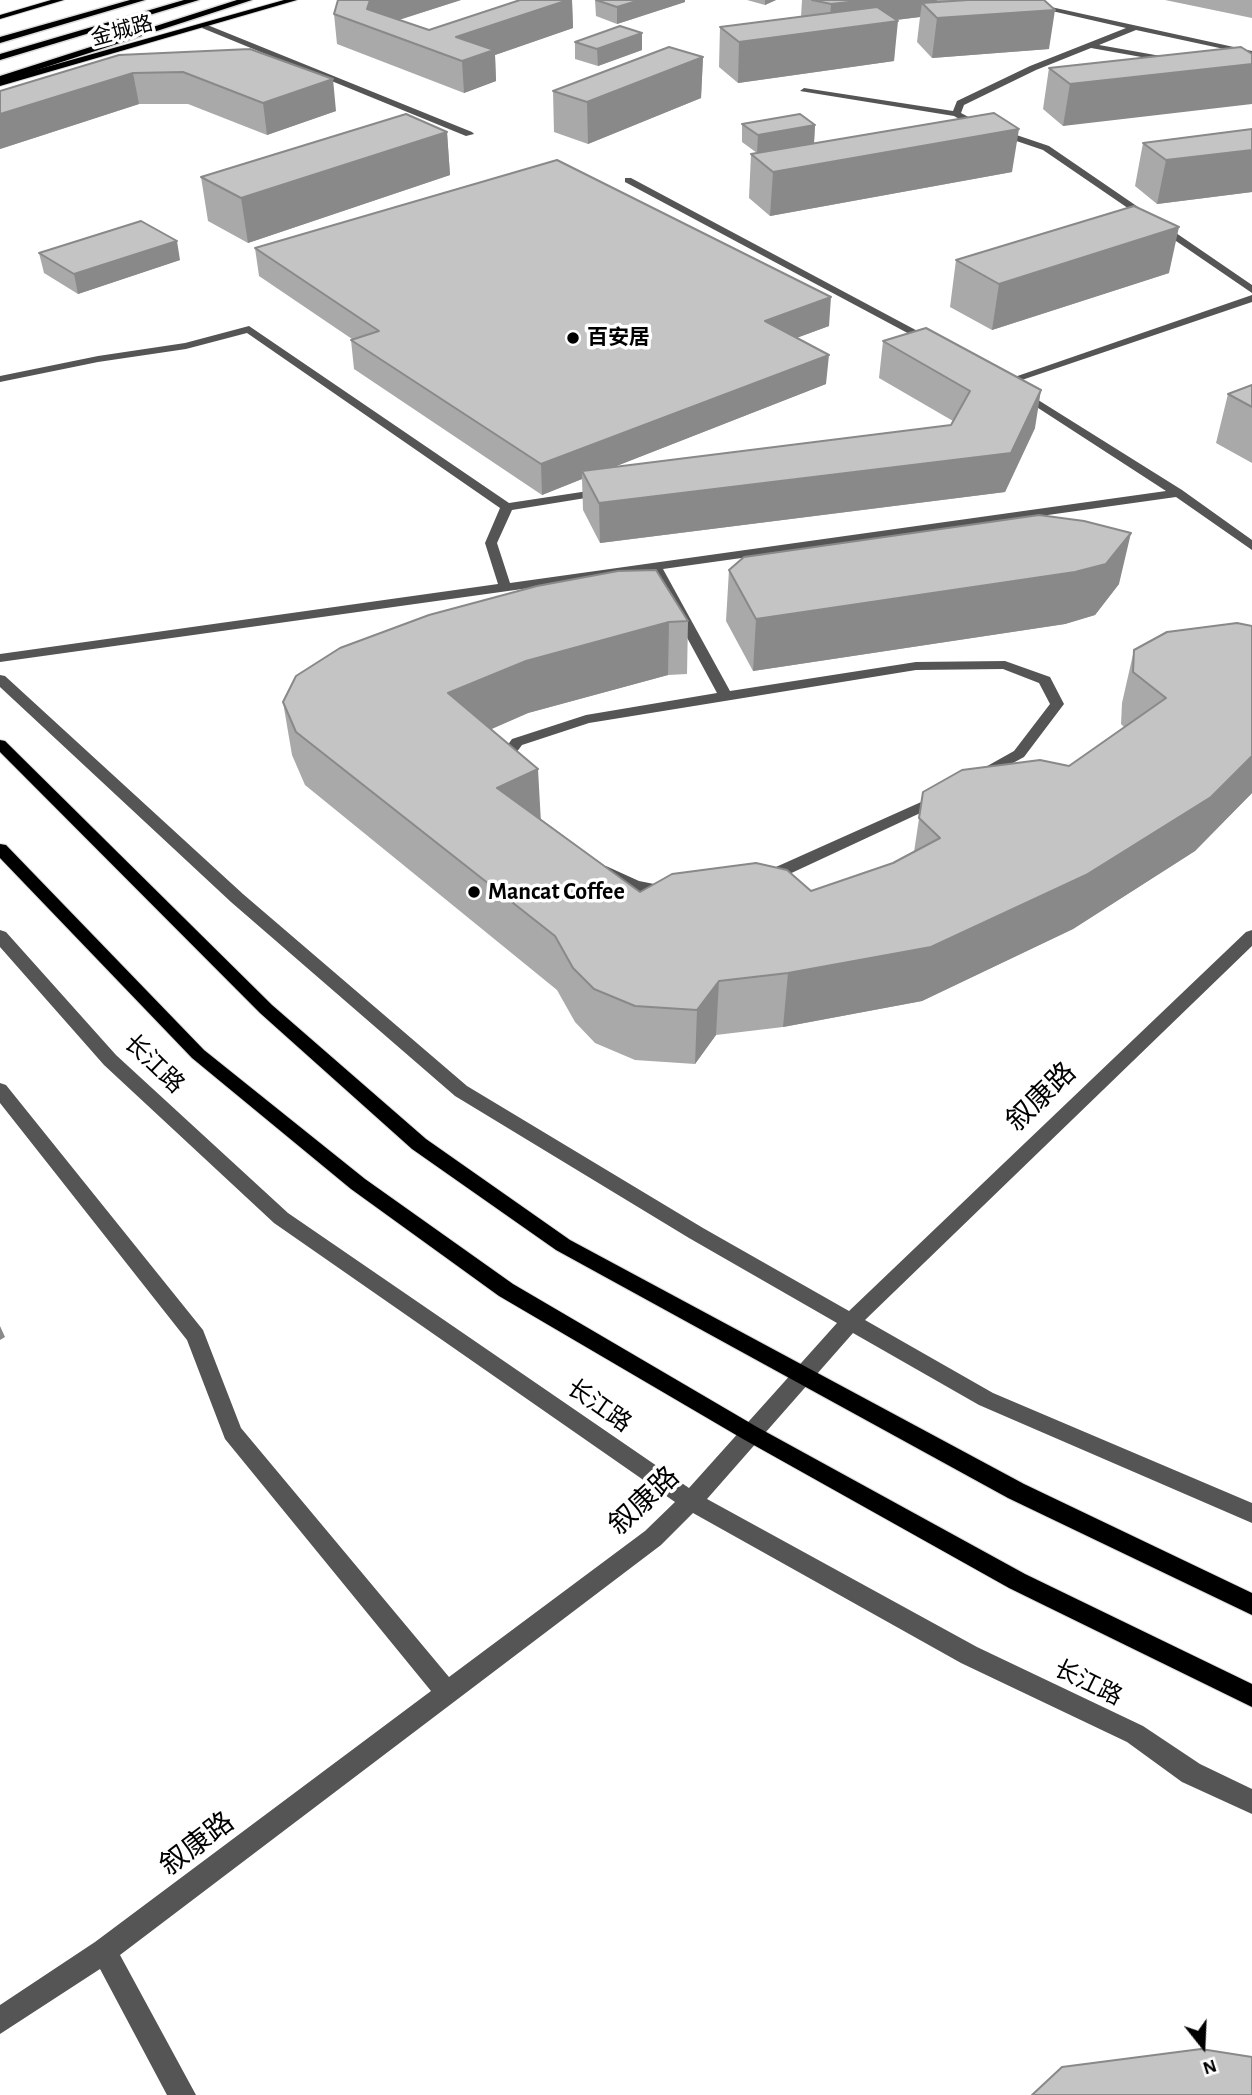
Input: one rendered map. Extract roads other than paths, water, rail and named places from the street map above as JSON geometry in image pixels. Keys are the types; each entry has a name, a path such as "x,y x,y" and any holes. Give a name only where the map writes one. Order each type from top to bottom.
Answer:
{"highway":[{"path":"0,40 140,0"},
{"path":"0,57 194,0"},
{"path":"0,81 247,0"},
{"path":"0,27 70,7"}],"main road":[{"path":"0,17 60,0"},
{"name":"金城路","path":"0,81 293,0"},
{"path":"0,744 266,1009 419,1144 564,1245 1016,1491 1252,1604"},
{"name":"长江路","path":"0,849 198,1054 358,1184 506,1290 750,1433 1017,1581 1252,1696"}],"street":[{"path":"1015,1 1252,53"},
{"path":"205,26 469,134"},
{"path":"956,114 960,103 1034,68 1134,28"},
{"path":"1093,46 1188,64"},
{"path":"804,91 956,114 975,124 1046,148 1252,290"},
{"path":"628,180 945,349"},
{"path":"1006,382 1252,298"},
{"path":"0,379 98,359 186,346 249,329 507,506 614,489"},
{"path":"994,375 1178,493 1252,546"},
{"path":"0,658 1178,493"},
{"path":"505,587 491,543 507,506"},
{"path":"654,566 726,696"},
{"path":"510,780 503,761 517,742 586,719 915,666 1005,665 1045,680 1057,705 1019,754 922,809 751,885"},
{"path":"0,679 237,898 461,1091 696,1233 986,1399 1252,1513"},
{"path":"590,864 635,886 679,893"},
{"name":"长江路","path":"0,936 110,1060 281,1218 691,1501 969,1655 1135,1734 1191,1773 1252,1802"},
{"name":"叙康路","path":"0,2021 104,1951 653,1538 691,1501 850,1322 1252,936"},
{"path":"0,1090 196,1336 232,1433 447,1693"},
{"path":"104,1951 182,2095"}],"place":[{"name":"百安居","path":"573,338"},
{"name":"Mancat Coffee","path":"474,892"}]}
